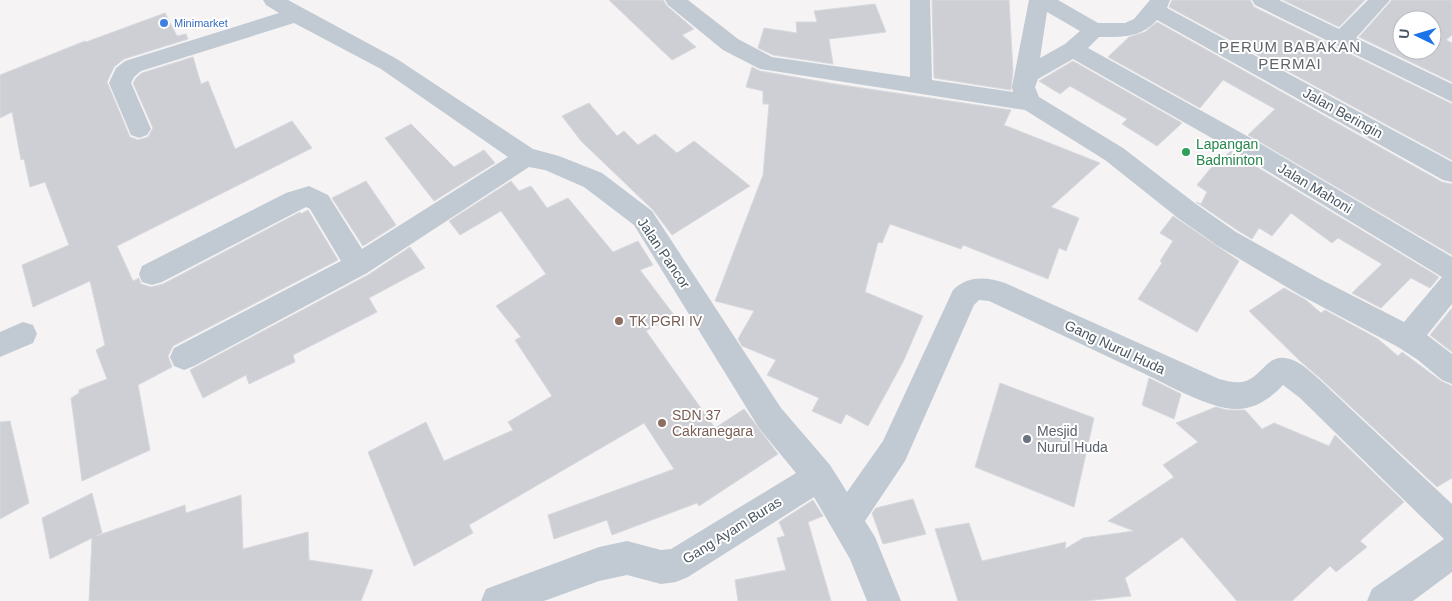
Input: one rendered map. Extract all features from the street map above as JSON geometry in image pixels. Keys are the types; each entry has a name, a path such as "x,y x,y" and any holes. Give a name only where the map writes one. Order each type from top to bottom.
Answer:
{"street":[{"name":"Jalan Pancor","path":"273,0 390,64 526,157 550,162 593,180 643,218 770,418 819,476 847,520 863,549 884,601"},
{"path":"675,0 730,45 754,59 783,67 921,86 1028,91 1114,154 1187,211 1227,238 1310,287 1408,338 1452,371"},
{"path":"920,0 921,86"},
{"path":"1028,91 1040,0 1094,30 1127,30 1142,24 1157,5"},
{"path":"1262,0 1342,40 1450,89"},
{"path":"1342,40 1380,0"},
{"name":"Jalan Beringin","path":"1157,5 1452,172"},
{"path":"139,129 120,83 124,73 133,66 296,14"},
{"path":"1028,91 1030,74 1073,48 1094,30"},
{"name":"Jalan Mahoni","path":"1073,48 1215,128 1452,270"},
{"path":"184,357 358,265 526,157"},
{"path":"152,274 295,200 310,196 318,200 358,265"},
{"path":"1408,338 1452,284"},
{"name":"Gang Nurul Huda","path":"847,520 894,451 963,298 971,291 982,288 995,291 1222,394 1242,396 1251,394 1264,385 1275,372 1280,370 1288,371 1310,389 1452,526"},
{"name":"Gang Ayam Buras","path":"498,601 599,564 627,558 661,567 676,565 819,476"},
{"path":"1384,601 1452,552"}],"building":[{"path":"609,0 663,0 667,6 694,29 682,35 696,47 672,60"},
{"path":"932,0 1009,0 1013,71 1011,90 934,78"},
{"path":"1172,0 1250,0 1254,7 1452,104 1452,160 1169,7"},
{"path":"1283,0 1365,0 1339,27"},
{"path":"1392,0 1452,0 1452,35 1446,40 1452,43 1452,82 1407,60 1442,60 1442,10 1392,10 1392,53 1359,37"},
{"path":"875,4 886,32 829,39 833,64 773,55 758,48 764,28 797,33 796,22 817,22 814,11"},
{"path":"165,13 177,36 186,34 188,39 124,59 114,67 107,82 130,137 138,140 148,137 153,128 133,83 136,78 142,73 193,57 201,84 208,81 235,149 292,121 312,148 117,246 133,281 139,278 141,284 151,287 163,284 300,212 301,214 308,210 338,260 173,346 168,356 172,367 138,385 150,450 82,481 71,398 79,393 79,390 107,379 96,350 105,345 90,281 33,307 22,265 69,245 45,182 30,187 24,159 21,160 12,112 0,118 0,75 85,41"},
{"path":"1157,22 1442,182 1452,184 1452,255 1248,135 1275,109 1223,80 1200,108 1108,57 1129,37 1145,32"},
{"path":"1073,61 1182,123 1157,146 1122,124 1127,119 1070,86 1060,94 1039,81"},
{"path":"752,67 760,71 835,84 1011,110 1004,125 1100,163 1051,207 1079,218 1066,251 1059,248 1048,279 963,245 961,249 890,224 882,243 878,242 865,292 923,316 903,362 868,426 846,414 841,424 812,411 819,398 767,375 776,360 742,346 738,339 754,311 715,301 763,175 769,104 763,104 763,91 746,87"},
{"path":"589,103 617,136 624,131 638,145 655,134 677,153 694,141 750,186 672,235 653,210 581,141 562,116"},
{"path":"411,124 454,167 484,150 495,163 434,201 385,138"},
{"path":"1231,151 1439,277 1430,288 1411,278 1381,308 1352,293 1382,264 1338,238 1332,243 1291,213 1272,236 1259,228 1252,239 1237,230 1196,202 1201,204 1207,192 1197,185 1210,169"},
{"path":"366,181 396,225 363,246 332,198"},
{"path":"511,181 519,191 531,186 547,208 568,198 613,252 638,241 653,265 640,270 674,315 646,331 715,428 744,409 778,454 699,506 697,503 612,535 607,520 554,539 548,515 674,469 644,423 469,525 473,533 414,566 368,452 426,422 444,461 513,430 508,422 552,396 515,340 521,337 496,306 546,274 501,211 460,235 449,221"},
{"path":"1173,216 1239,261 1197,332 1138,299 1162,263 1160,261 1173,241 1160,233"},
{"path":"410,247 425,268 369,298 377,312 293,355 295,362 249,384 246,375 203,398 190,370 368,275"},
{"path":"1284,288 1306,300 1321,313 1325,310 1378,339 1398,356 1402,352 1441,381 1452,386 1452,478 1437,487 1300,361 1249,311"},
{"path":"1452,308 1452,352 1430,335"},
{"path":"1149,378 1181,394 1174,419 1142,405"},
{"path":"1000,383 1094,418 1074,507 975,467"},
{"path":"1216,407 1227,410 1245,410 1262,429 1274,423 1329,446 1335,435 1404,502 1360,541 1367,547 1336,572 1330,566 1292,601 1237,601 1182,537 1125,578 1131,596 1085,601 958,601 935,529 969,523 982,561 1066,542 1065,549 1083,538 1134,531 1108,521 1174,477 1163,465 1198,442 1176,423"},
{"path":"10,421 29,503 0,519 0,422"},
{"path":"92,493 102,533 96,536 185,505 186,513 241,495 243,549 308,532 309,560 373,570 361,601 89,601 92,538 50,559 42,518"},
{"path":"913,499 926,534 883,544 872,513 876,508"},
{"path":"813,500 823,516 808,522 831,601 738,601 735,580 786,570 777,538 785,536 779,522"}],"place":[{"name":"Minimarket","path":"164,23"},
{"name":"Lapangan Badminton","path":"1186,152"},
{"name":"TK PGRI IV","path":"619,321"},
{"name":"SDN 37 Cakranegara","path":"662,423"},
{"name":"Mesjid Nurul Huda","path":"1027,439"}],"district":[{"name":"PERUM BABAKAN PERMAI","path":"1290,56"}]}
